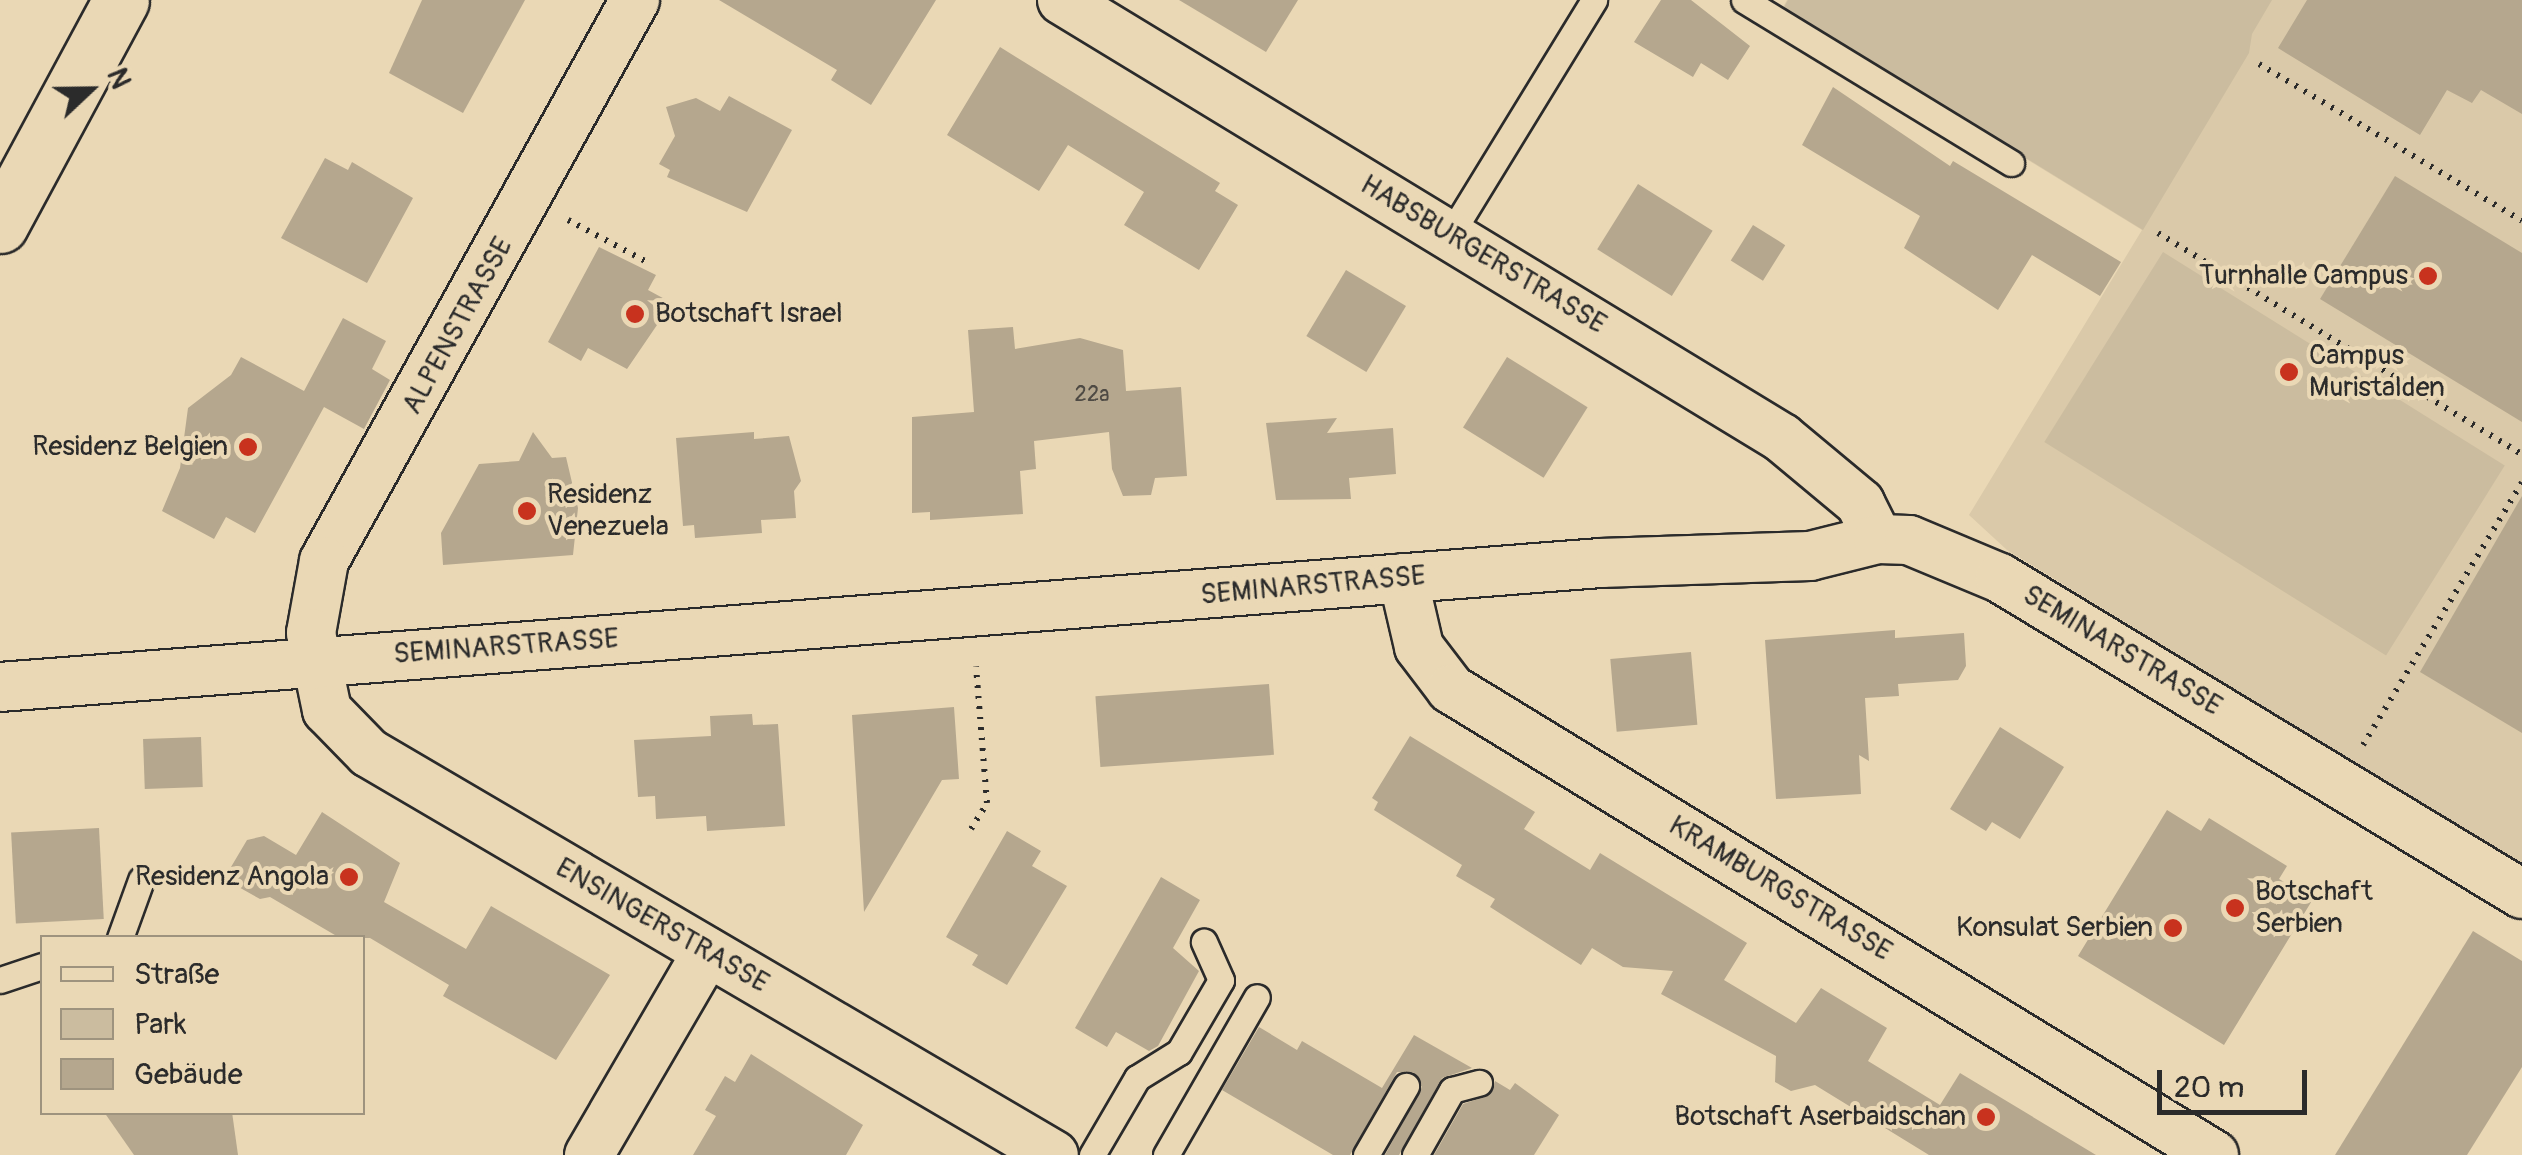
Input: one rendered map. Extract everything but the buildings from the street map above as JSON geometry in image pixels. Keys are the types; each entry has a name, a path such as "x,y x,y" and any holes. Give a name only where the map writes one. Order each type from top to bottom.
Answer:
{"street":[{"path":"0,225 121,0"},
{"name":"ALPENSTRASSE","path":"312,660 312,610 324,560 635,0"},
{"name":"HABSBURGERSTRASSE","path":"1062,0 1803,452 1860,504 1878,538"},
{"name":"SEMINARSTRASSE","path":"3,684 1402,578 1810,556 1878,538 1909,540 1961,560 2522,894"},
{"name":"KRAMBURGSTRASSE","path":"1402,578 1419,648 1451,688 2214,1155"},
{"name":"ENSINGERSTRASSE","path":"312,660 327,710 358,745 1054,1155"},
{"path":"589,1155 707,952"}],"lane":[{"path":"1450,234 1594,0"},
{"path":"1744,0 2012,163"},
{"path":"121,935 141,880"},
{"path":"1092,1155 1137,1078 1179,1052 1221,980 1204,942"},
{"path":"0,980 40,967"},
{"path":"1166,1155 1257,997"},
{"path":"1415,1155 1452,1090 1480,1083"},
{"path":"1366,1155 1406,1086"}],"path":[{"path":"2259,64 2522,222"},
{"path":"559,215 646,261"},
{"path":"2158,233 2522,454"},
{"path":"2340,783 2522,482"},
{"path":"971,829 986,802 976,666"}],"shaded area":[{"name":"Campus Muristalden","path":"1787,0 2522,0 2522,865 2007,550 1969,515 2142,230 1782,9"}],"green space":[{"path":"1788,0 2272,0 2252,34 2249,53 2143,230 1783,9"},
{"path":"2163,252 2505,466 2386,656 2044,442"}],"place":[{"name":"Turnhalle Campus","path":"2428,276"},
{"name":"Botschaft Israel","path":"635,314"},
{"name":"Campus Muristalden","path":"2289,372"},
{"name":"Residenz Belgien","path":"248,447"},
{"name":"Residenz Venezuela","path":"527,511"},
{"name":"Residenz Angola","path":"349,877"},
{"name":"Botschaft Serbien","path":"2235,908"},
{"name":"Konsulat Serbien","path":"2173,928"},
{"name":"Botschaft Aserbaidschan","path":"1986,1117"}]}
